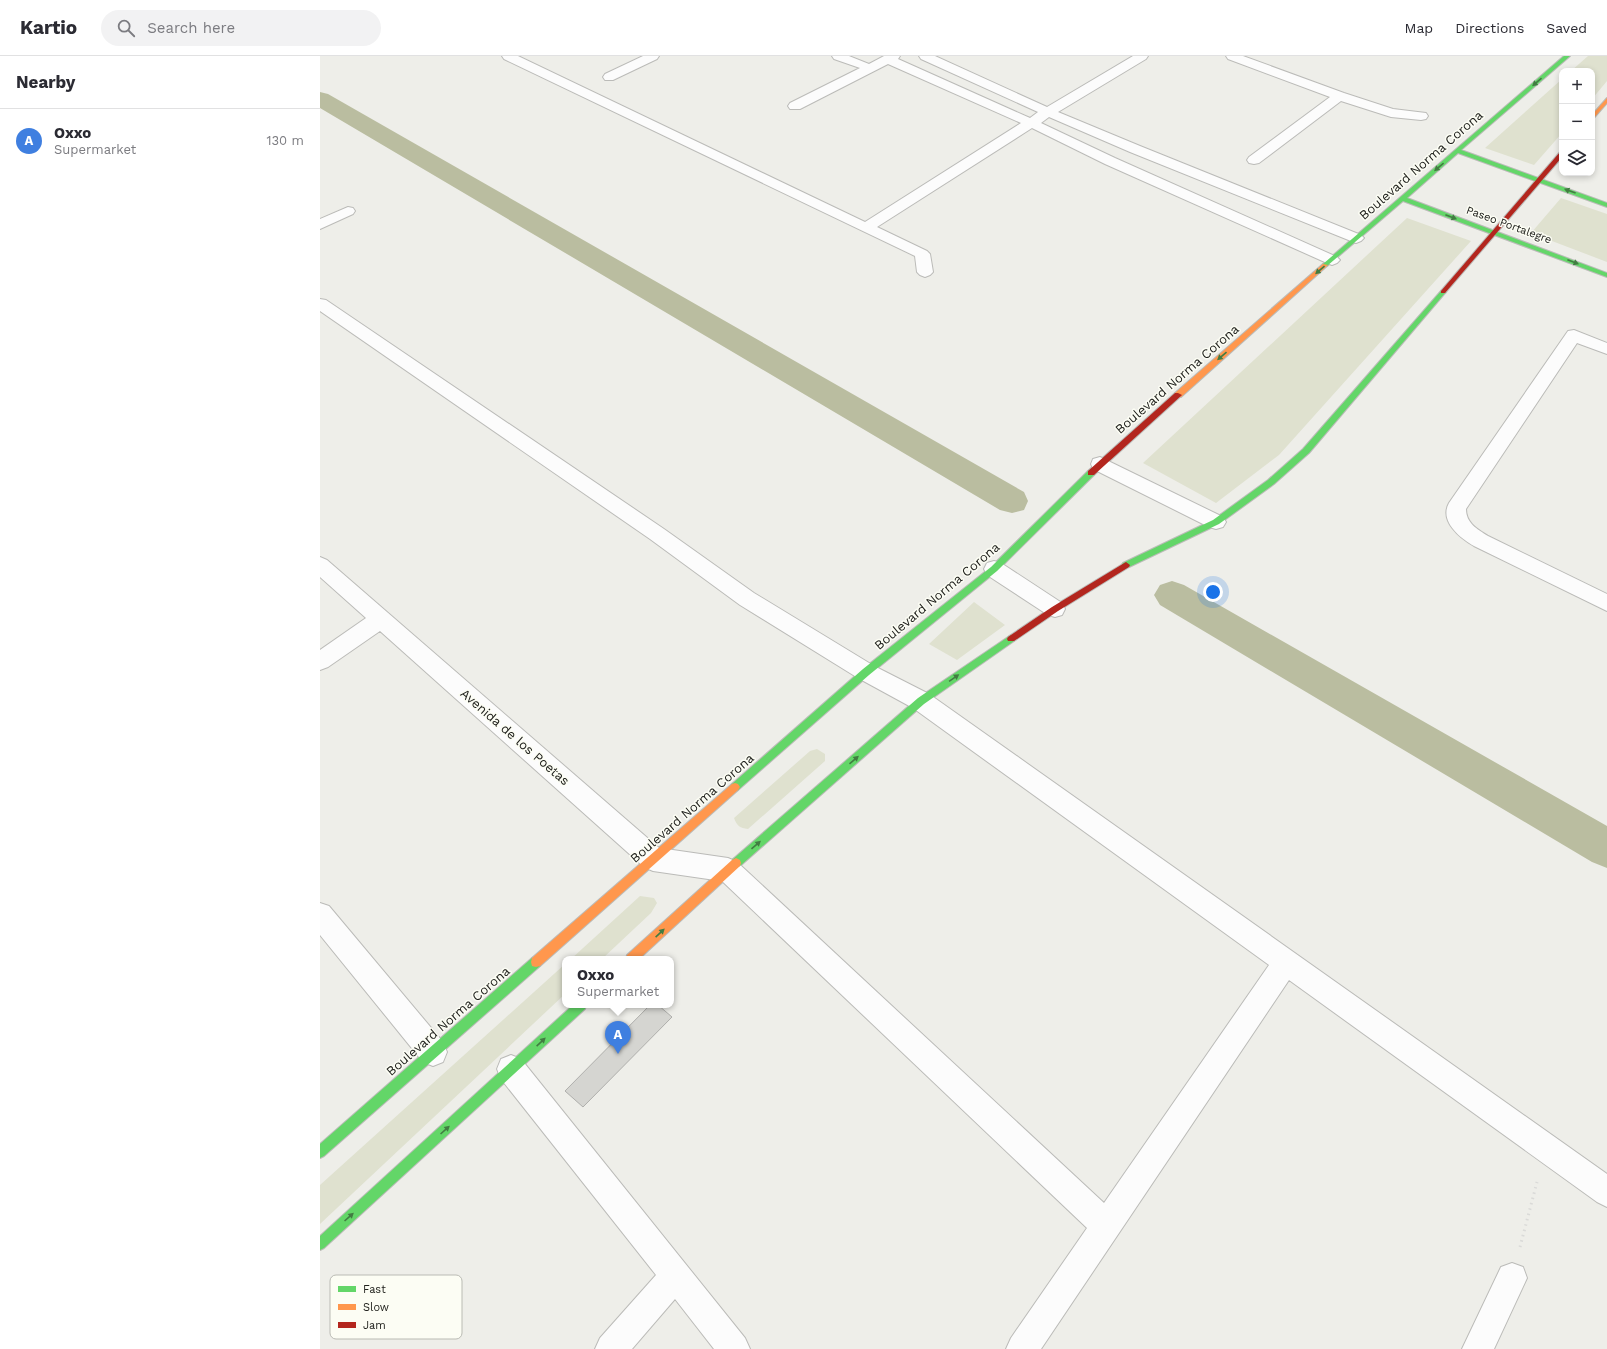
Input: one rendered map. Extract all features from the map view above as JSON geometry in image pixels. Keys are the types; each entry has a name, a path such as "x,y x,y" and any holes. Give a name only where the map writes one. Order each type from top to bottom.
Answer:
{"street":[{"path":"508,56 922,254 925,272"},
{"path":"609,77 653,56"},
{"path":"838,56 870,68"},
{"path":"925,56 1048,112 1135,149 1356,238"},
{"path":"866,228 1048,112 1142,56"},
{"path":"1232,56 1339,96 1391,113 1421,116"},
{"name":"Boulevard Norma Corona","path":"320,1152 866,672 994,569 1100,464 1356,238 1567,56"},
{"path":"795,106 891,57 1110,161 1332,260"},
{"path":"1254,160 1339,96"},
{"path":"1595,114 1607,100"},
{"path":"1458,151 1607,205"},
{"path":"634,956 728,870 921,701 1055,609 1119,569 1216,522 1272,482 1306,451 1559,157"},
{"name":"Paseo Portalegre","path":"1402,198 1607,275"},
{"path":"320,226 348,211"},
{"path":"320,304 657,534 747,599 866,672 921,701 1607,1192"},
{"path":"1607,349 1574,335 1456,508 1458,521 1468,532 1481,541 1607,603"},
{"path":"1100,464 1216,522"},
{"name":"Avenida de los Poetas","path":"320,565 654,859"},
{"path":"994,569 1055,609"},
{"path":"320,661 381,619"},
{"path":"654,859 728,870 1106,1226"},
{"path":"320,916 433,1052"},
{"path":"1022,1349 1286,962"},
{"path":"320,1244 578,1008"},
{"path":"511,1069 734,1349"},
{"path":"611,1349 676,1275"},
{"path":"1478,1349 1512,1278"}],"path":[{"path":"1512,1278 1546,1148"}],"green space":[{"path":"1588,56 1607,56 1607,81 1595,95 1595,68 1574,68"},
{"path":"1559,82 1559,136 1534,165 1485,148"},
{"path":"1561,198 1607,214 1607,262 1531,233"},
{"path":"1407,218 1471,241 1279,455 1216,503 1143,463"},
{"path":"974,602 1005,625 957,660 929,644"},
{"path":"817,749 825,754 825,761 748,829 741,827 736,823 734,818 810,751"},
{"path":"640,896 654,898 657,903 651,913 605,956 574,956"},
{"path":"562,967 562,997 320,1224 320,1185"}],"building":[{"path":"647,1008 662,1008 672,1017 583,1107 565,1091"}],"waterway":[{"path":"320,99 1012,501"},
{"path":"1172,595 1607,848"}],"traffic: fast":[{"path":"1325,265 1567,56"},
{"path":"1458,151 1607,205"},
{"path":"1402,198 1607,275"},
{"path":"1126,565 1216,522 1271,482 1306,451 1443,292"},
{"path":"735,787 866,672 994,569 1091,473"},
{"path":"736,863 921,701 1011,639"},
{"path":"320,1152 536,962"},
{"path":"320,1244 578,1008"}],"traffic: slow":[{"path":"1595,114 1607,100"},
{"path":"1178,395 1325,265"},
{"path":"536,962 735,787"},
{"path":"634,956 736,863"}],"traffic: jam":[{"path":"1443,292 1559,157"},
{"path":"1091,473 1178,395"},
{"path":"1011,639 1055,609 1126,565"}],"place":[{"name":"Oxxo","path":"618,1054"}]}
